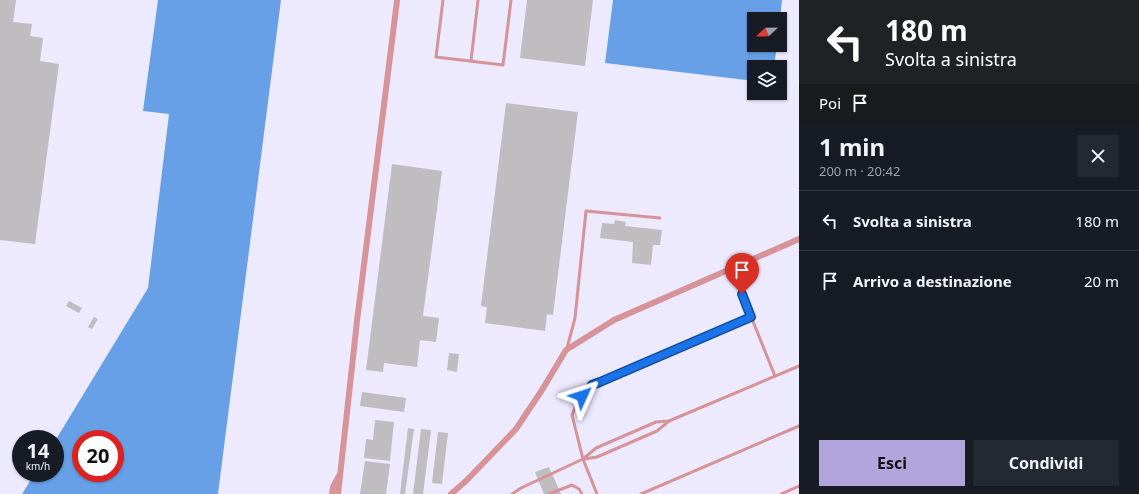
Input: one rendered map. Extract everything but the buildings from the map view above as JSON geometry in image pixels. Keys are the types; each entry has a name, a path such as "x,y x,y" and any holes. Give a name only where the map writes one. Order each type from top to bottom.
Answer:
{"street":[{"path":"338,494 357,321 397,0"},
{"path":"451,494 466,481 516,429 566,350 614,320 799,239"},
{"path":"332,494 333,487 341,472"}],"lane":[{"path":"443,0 436,58 503,65 511,0"},
{"path":"471,61 478,0"},
{"path":"566,350 575,318 586,211 660,218"},
{"path":"742,294 775,376"},
{"path":"597,494 583,459 572,415 582,396 592,385 751,317"},
{"path":"583,459 596,457 657,431 669,421 799,366"},
{"path":"512,494 521,488 583,459 596,448 656,422 669,421"},
{"path":"640,494 799,426"},
{"path":"549,494 572,485 579,489 582,494"},
{"path":"781,494 799,486"}],"shaded area":[{"path":"0,0 158,0 143,111 169,114 148,288 62,430 12,430 12,482 29,482 22,494 0,494"},
{"path":"281,0 613,0 605,63 747,80 747,100 787,100 787,60 775,60 776,52 787,52 787,12 781,12 782,0 799,0 799,494 218,494"}],"water":[{"path":"158,0 281,0 218,494 22,494 29,482 64,482 64,430 62,430 148,288 169,114 143,111"},
{"path":"613,0 782,0 781,12 747,12 747,52 776,52 775,60 747,60 747,80 605,63"}],"route":[{"path":"582,396 592,385 751,317 742,294"}]}
